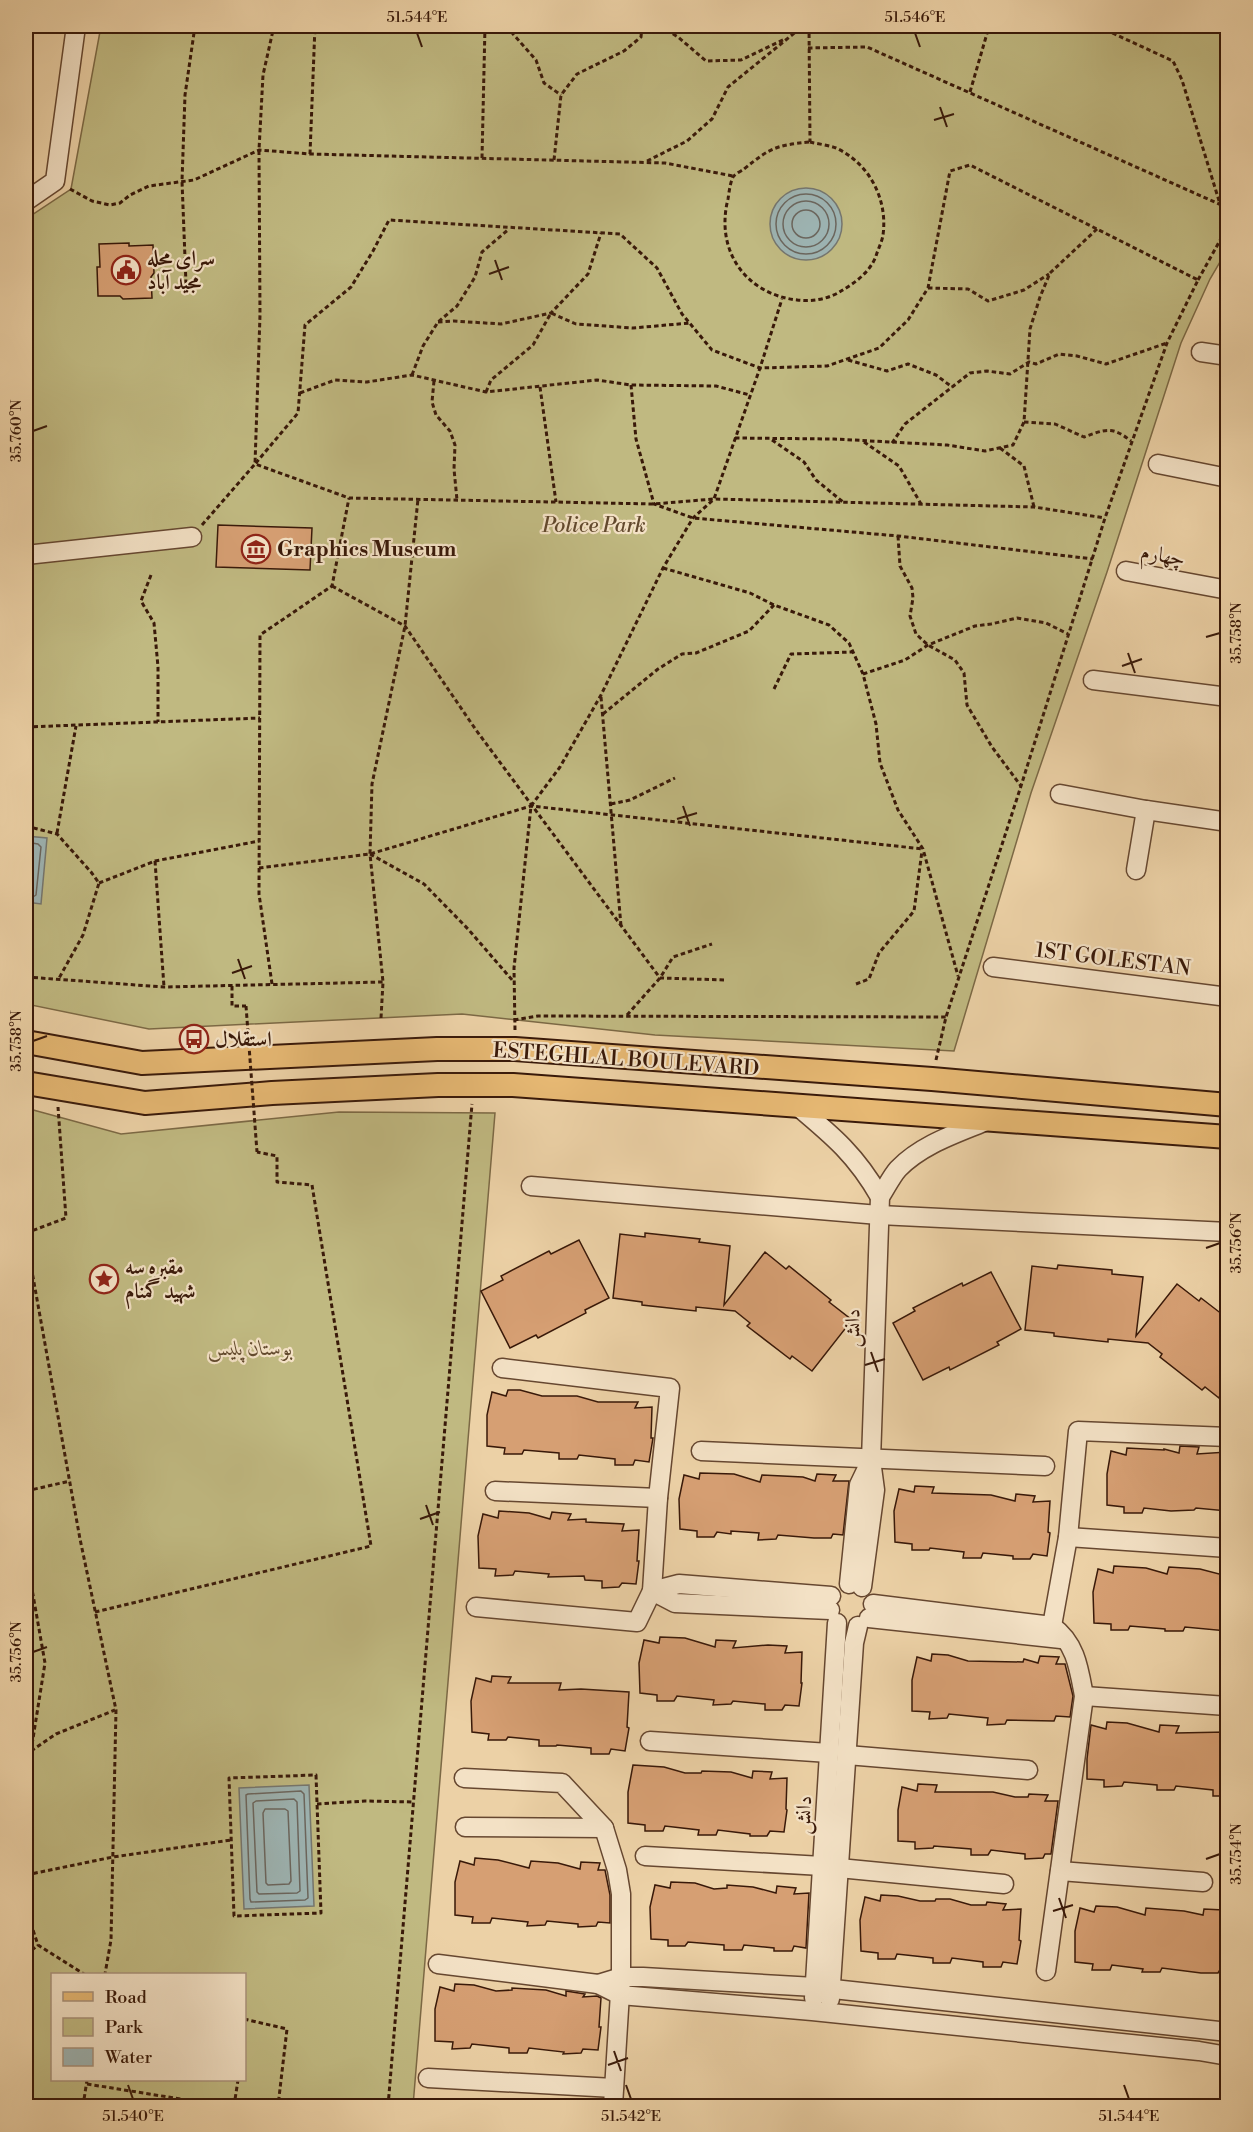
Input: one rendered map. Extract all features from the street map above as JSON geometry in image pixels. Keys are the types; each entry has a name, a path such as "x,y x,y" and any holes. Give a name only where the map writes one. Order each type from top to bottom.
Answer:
{"main road":[{"name":"ESTEGHLAL BOULEVARD","path":"26,1042 142,1063 437,1049 515,1049 932,1079 1227,1105"},
{"name":"ESTEGHLAL BOULEVARD","path":"26,1083 145,1103 272,1093 474,1084 513,1085 1227,1137"},
{"path":"1204,1135 1227,1146"}],"street":[{"path":"26,201 55,181 76,26"},
{"path":"1201,352 1227,356"},
{"path":"1158,464 1227,478"},
{"path":"26,555 192,537"},
{"name":"چهارم","path":"1126,571 1227,590"},
{"path":"1093,680 1227,697"},
{"path":"1060,794 1227,822"},
{"path":"1136,870 1146,810"},
{"name":"1ST GOLESTAN","path":"993,967 1227,997"},
{"path":"796,1105 843,1144 866,1172 879,1206"},
{"path":"879,1206 898,1170 915,1155 944,1139 991,1120"},
{"path":"531,1186 879,1206 1227,1232"},
{"name":"دانش","path":"856,1585 859,1485 871,1460 879,1206"},
{"path":"476,1607 637,1622 652,1591 658,1498 670,1388 502,1368"},
{"path":"1056,1634 1078,1431 1227,1437"},
{"path":"701,1451 1045,1467"},
{"path":"495,1491 658,1498"},
{"path":"1068,1537 1227,1548"},
{"path":"652,1591 680,1584 833,1610 851,1628 867,1616 1056,1634 1077,1659 1084,1696 1046,1971"},
{"path":"833,1610 842,1586 856,1585 868,1591 867,1616"},
{"name":"دانش","path":"833,1610 838,1754"},
{"name":"دانش","path":"820,2012 838,1754 854,1643 867,1616"},
{"path":"1084,1696 1227,1706"},
{"path":"650,1741 1028,1770"},
{"path":"428,2078 614,2097 621,1977 621,1894 617,1870 604,1828 562,1782 464,1778"},
{"path":"465,1827 604,1828"},
{"path":"645,1856 831,1867 1005,1884"},
{"path":"1060,1871 1203,1882"},
{"path":"438,1964 598,1984 620,1995 820,2012 1199,2050 1227,2056"},
{"path":"598,1984 621,1977 823,1988 1227,2032"},
{"path":"1161,2047 1163,2026"}],"path":[{"path":"186,284 182,181 185,95 195,26"},
{"path":"255,464 260,315 259,150 263,75 274,26"},
{"path":"310,154 315,26"},
{"path":"482,158 485,26"},
{"path":"506,26 536,60 544,83 561,95"},
{"path":"554,160 561,95 577,74 624,51 642,37 642,26"},
{"path":"660,26 678,37 706,62 741,60 789,37"},
{"path":"644,163 687,141 712,119 728,87 803,26"},
{"path":"808,26 810,142"},
{"path":"970,92 988,30 992,26"},
{"path":"1091,26 1108,31 1173,61 1182,80 1220,204"},
{"path":"808,48 867,47 1227,208"},
{"path":"810,142 836,148 858,162 875,183 883,209 883,235 874,261 857,282 834,296 808,302 782,298 757,287 738,267 726,243 724,215 734,176 763,153 785,144 810,142"},
{"path":"55,181 92,201 110,205 120,203 130,195 149,186 194,180 259,150 310,154 665,163 734,176"},
{"path":"192,537 298,414 305,325 351,287 389,220 620,234 657,267 682,314 712,350 760,368 827,366 879,348 908,320 928,288 950,171 970,165 1198,280"},
{"path":"932,1079 946,1017 1131,441 1167,343 1227,226"},
{"path":"412,375 423,346 438,321 457,306 475,277 482,252 510,228"},
{"path":"928,288 968,289 988,301 1024,290 1050,273 1097,229"},
{"path":"486,392 491,380 533,345 550,312 588,274 601,233"},
{"path":"735,438 862,441 946,446 985,451 1013,445 1024,422 1030,329 1050,273"},
{"path":"515,1049 514,982 531,806 560,767 601,695 663,568 693,518 714,499 782,298"},
{"path":"438,321 501,324 550,312 576,324 633,328 690,323"},
{"path":"892,443 905,424 970,373 987,371 1010,374 1029,362 1036,364 1059,354 1106,364 1167,343"},
{"path":"846,359 887,371 908,364 936,375 952,387"},
{"path":"300,393 335,380 367,382 412,375 486,392 597,380 631,385 716,386 751,395"},
{"path":"435,381 432,402 436,415 450,431 456,445 454,469 457,500"},
{"path":"631,385 636,438 654,504"},
{"path":"540,387 556,502"},
{"path":"1024,422 1055,424 1084,437 1101,431 1118,430 1131,441"},
{"path":"771,439 804,462 816,480 843,502"},
{"path":"862,441 899,466 921,504"},
{"path":"1000,448 1024,466 1034,507"},
{"path":"255,464 349,498 654,504 714,499 921,504 1034,507 1105,518"},
{"path":"272,984 258,894 260,635 332,586 349,498"},
{"path":"381,1018 383,982 370,854 372,784 405,626 418,499"},
{"path":"654,504 693,518 898,536 1093,559"},
{"path":"898,536 900,566 912,588 910,616 916,634 928,645 955,660 964,673 967,705 992,747 1021,786"},
{"path":"663,568 750,593 774,605 829,625 849,643 863,675 876,724 880,763 898,810 923,849 959,978"},
{"path":"151,575 141,601 154,623 158,667 158,722"},
{"path":"332,586 405,626 531,806 660,978"},
{"path":"603,714 658,669 682,654 696,652 749,631 774,605"},
{"path":"863,675 905,660 928,645 975,626 1017,618 1046,623 1068,634"},
{"path":"774,689 791,654 853,651"},
{"path":"601,695 621,927"},
{"path":"26,727 260,718"},
{"path":"57,834 76,726"},
{"path":"611,804 630,800 675,778"},
{"path":"259,868 370,854 531,806 612,813 923,849"},
{"path":"26,826 57,834 99,883"},
{"path":"99,883 155,861 259,841"},
{"path":"856,984 869,979 879,953 914,911 923,849"},
{"path":"370,854 423,884 468,929 514,982"},
{"path":"155,861 165,987"},
{"path":"58,980 83,935 99,883"},
{"path":"626,1016 660,978 673,957 712,944"},
{"path":"26,977 165,987 383,982"},
{"path":"660,978 725,980"},
{"path":"95,1612 371,1546 312,1185 277,1182 277,1156 256,1152 246,1006 232,1006 231,985"},
{"path":"514,1020 538,1016 946,1017"},
{"path":"388,2106 474,1084"},
{"path":"26,1233 66,1218 57,1090"},
{"path":"26,1238 70,1481 116,1710 111,1940 105,1973"},
{"path":"26,1491 70,1481"},
{"path":"26,1555 45,1663 26,1770"},
{"path":"31,1751 56,1734 116,1710"},
{"path":"316,1775 317,1804 321,1913 234,1916 229,1778 316,1775"},
{"path":"317,1804 365,1801 413,1802"},
{"path":"26,1875 113,1857 231,1839"},
{"path":"26,1909 38,1945 82,1973"},
{"path":"26,1955 38,1945"},
{"path":"246,2019 287,2029 278,2106"},
{"path":"234,2106 238,2081"},
{"path":"83,2106 87,2082 224,2106"}],"green space":[{"name":"Police Park","path":"101,26 1227,26 1227,250 1210,279 1181,343 1107,572 1031,793 954,1051 655,1035 462,1014 149,1029 26,1004 26,219 71,189"},
{"name":"بوستان پلیس","path":"26,1108 121,1134 339,1112 495,1113 413,2106 26,2106"}],"water":[{"path":"813,188 832,198 840,210 842,224 840,238 832,250 820,258 799,260 780,250 772,238 770,217 780,198 792,190"},
{"path":"26,836 47,838 41,904 26,902"},
{"path":"309,1785 314,1906 244,1909 239,1788"}],"building":[{"name":"سرای محله مجید آباد","path":"129,243 129,246 153,245 152,298 123,299 120,296 98,296 99,244"},
{"path":"218,525 312,528 310,570 216,567"},
{"path":"645,1233 700,1239 699,1242 730,1246 724,1305 765,1252 786,1269 789,1266 852,1320 812,1371 792,1356 790,1359 747,1326 750,1323 735,1311 696,1307 696,1311 642,1305 642,1302 613,1298 620,1234 645,1237"},
{"path":"579,1240 609,1298 538,1338 536,1335 510,1348 481,1291 503,1280 501,1276 549,1251 551,1254"},
{"path":"1058,1265 1112,1270 1112,1274 1143,1277 1136,1336 1177,1284 1199,1301 1201,1298 1227,1318 1227,1376 1219,1398 1205,1387 1202,1390 1160,1357 1162,1354 1148,1343 1108,1339 1108,1342 1025,1330 1032,1266 1057,1269"},
{"path":"991,1272 1021,1329 997,1342 999,1345 950,1370 949,1367 923,1380 893,1323 915,1311 913,1308 962,1283 963,1286"},
{"path":"508,1390 520,1390 542,1396 577,1396 598,1402 638,1402 635,1408 652,1407 651,1438 653,1438 649,1462 635,1460 633,1465 615,1465 615,1459 579,1455 577,1459 559,1459 559,1453 524,1450 522,1454 504,1454 505,1448 487,1446 487,1415 492,1392 506,1396"},
{"path":"1180,1446 1199,1447 1197,1454 1227,1452 1227,1511 1196,1508 1171,1511 1144,1508 1142,1513 1124,1513 1124,1507 1107,1505 1107,1474 1111,1451 1126,1455 1127,1448 1164,1449 1179,1453"},
{"path":"700,1473 734,1474 760,1482 762,1475 803,1477 815,1481 817,1474 836,1475 833,1481 849,1481 843,1535 833,1534 831,1538 814,1538 778,1535 776,1539 758,1540 759,1533 731,1531 731,1534 717,1532 714,1537 697,1537 697,1531 680,1529 679,1499 684,1475 699,1479"},
{"path":"915,1486 934,1487 932,1493 991,1495 1015,1501 1016,1494 1035,1496 1033,1502 1050,1501 1047,1556 1033,1554 1030,1559 1013,1559 1013,1556 983,1553 981,1558 963,1558 964,1552 930,1548 929,1550 912,1550 912,1544 895,1542 894,1511 899,1489 914,1492"},
{"path":"499,1511 529,1513 550,1519 552,1512 571,1514 568,1520 586,1519 586,1522 624,1524 622,1531 639,1530 636,1584 622,1583 619,1587 602,1588 602,1581 585,1580 584,1576 548,1577 549,1574 515,1571 513,1575 495,1576 496,1569 479,1568 478,1536 483,1514 498,1518"},
{"path":"1114,1566 1146,1568 1167,1574 1169,1567 1200,1569 1227,1576 1227,1631 1185,1627 1183,1631 1165,1631 1165,1629 1130,1626 1128,1630 1111,1630 1111,1624 1094,1623 1093,1592 1098,1569 1113,1573"},
{"path":"660,1637 685,1638 715,1647 716,1640 736,1641 733,1648 787,1646 785,1653 802,1652 799,1706 785,1705 782,1710 765,1710 765,1704 733,1701 731,1704 713,1705 714,1700 677,1696 674,1701 657,1701 657,1695 640,1693 639,1663 644,1640 659,1643"},
{"path":"932,1654 948,1655 968,1661 1023,1662 1024,1659 1038,1663 1040,1656 1059,1657 1056,1664 1065,1664 1073,1696 1070,1717 1056,1716 1054,1721 1007,1720 1005,1724 987,1725 988,1718 949,1714 947,1718 929,1719 930,1712 912,1711 912,1680 917,1657 931,1661"},
{"path":"492,1676 511,1677 508,1683 561,1683 559,1690 629,1692 627,1727 629,1728 625,1751 611,1749 609,1754 591,1754 591,1748 539,1746 539,1740 508,1737 506,1740 488,1740 489,1734 472,1732 471,1701 476,1678 491,1682"},
{"path":"1107,1722 1127,1723 1159,1732 1160,1725 1179,1726 1176,1733 1227,1732 1227,1796 1213,1796 1213,1790 1176,1786 1174,1790 1157,1790 1157,1785 1124,1782 1122,1786 1104,1787 1104,1780 1087,1779 1091,1725 1106,1729"},
{"path":"633,1765 664,1767 685,1773 731,1772 752,1778 753,1771 772,1772 770,1779 787,1778 784,1832 770,1831 767,1836 750,1836 750,1834 718,1830 716,1835 698,1835 699,1830 665,1826 663,1831 645,1831 645,1825 628,1823 628,1792"},
{"path":"918,1784 937,1785 935,1792 993,1792 1015,1797 1028,1797 1029,1794 1048,1795 1045,1801 1058,1801 1051,1854 1045,1854 1043,1858 1025,1859 1025,1854 991,1850 988,1855 971,1855 971,1849 934,1846 933,1848 915,1849 915,1842 898,1841 898,1810 902,1787 917,1791"},
{"path":"475,1858 498,1860 529,1868 531,1861 558,1863 580,1869 581,1862 600,1863 598,1870 605,1870 610,1895 610,1923 598,1922 596,1926 578,1927 578,1924 547,1921 545,1925 527,1926 528,1922 492,1918 490,1923 472,1923 473,1917 455,1915 455,1882 460,1861 474,1865"},
{"path":"671,1882 695,1883 714,1889 727,1888 727,1885 753,1887 776,1893 777,1886 796,1888 794,1894 809,1893 806,1948 794,1946 792,1951 774,1951 774,1948 744,1945 742,1950 724,1950 724,1945 688,1942 685,1946 668,1946 668,1940 651,1939 650,1907 655,1885 670,1888"},
{"path":"881,1895 920,1901 950,1899 971,1905 986,1905 987,1902 1006,1904 1003,1910 1021,1909 1019,1940 1021,1941 1017,1964 1003,1962 1001,1967 983,1967 983,1962 952,1958 950,1963 933,1963 933,1958 897,1954 895,1959 878,1959 878,1953 861,1951 860,1920 865,1897 880,1901"},
{"path":"1096,1906 1117,1907 1145,1915 1146,1908 1203,1915 1204,1909 1223,1910 1221,1916 1227,1916 1227,1969 1221,1968 1218,1973 1162,1968 1160,1972 1142,1972 1143,1969 1112,1965 1110,1970 1092,1970 1093,1964 1075,1962 1075,1931 1080,1908 1094,1912"},
{"path":"455,1984 474,1985 496,1991 512,1990 512,1988 546,1990 566,1996 566,1991 585,1994 583,1997 597,1996 601,1998 598,2050 583,2049 581,2053 563,2054 564,2052 529,2048 527,2053 509,2053 509,2048 472,2044 470,2048 452,2049 453,2042 435,2041 435,2009 440,1987 454,1991"}],"place":[{"name":"سرای محله مجید آباد","path":"126,270"},
{"name":"Graphics Museum","path":"256,549"},
{"name":"استقلال","path":"194,1039"},
{"name":"مقبره سه شهید گمنام","path":"104,1279"}]}
